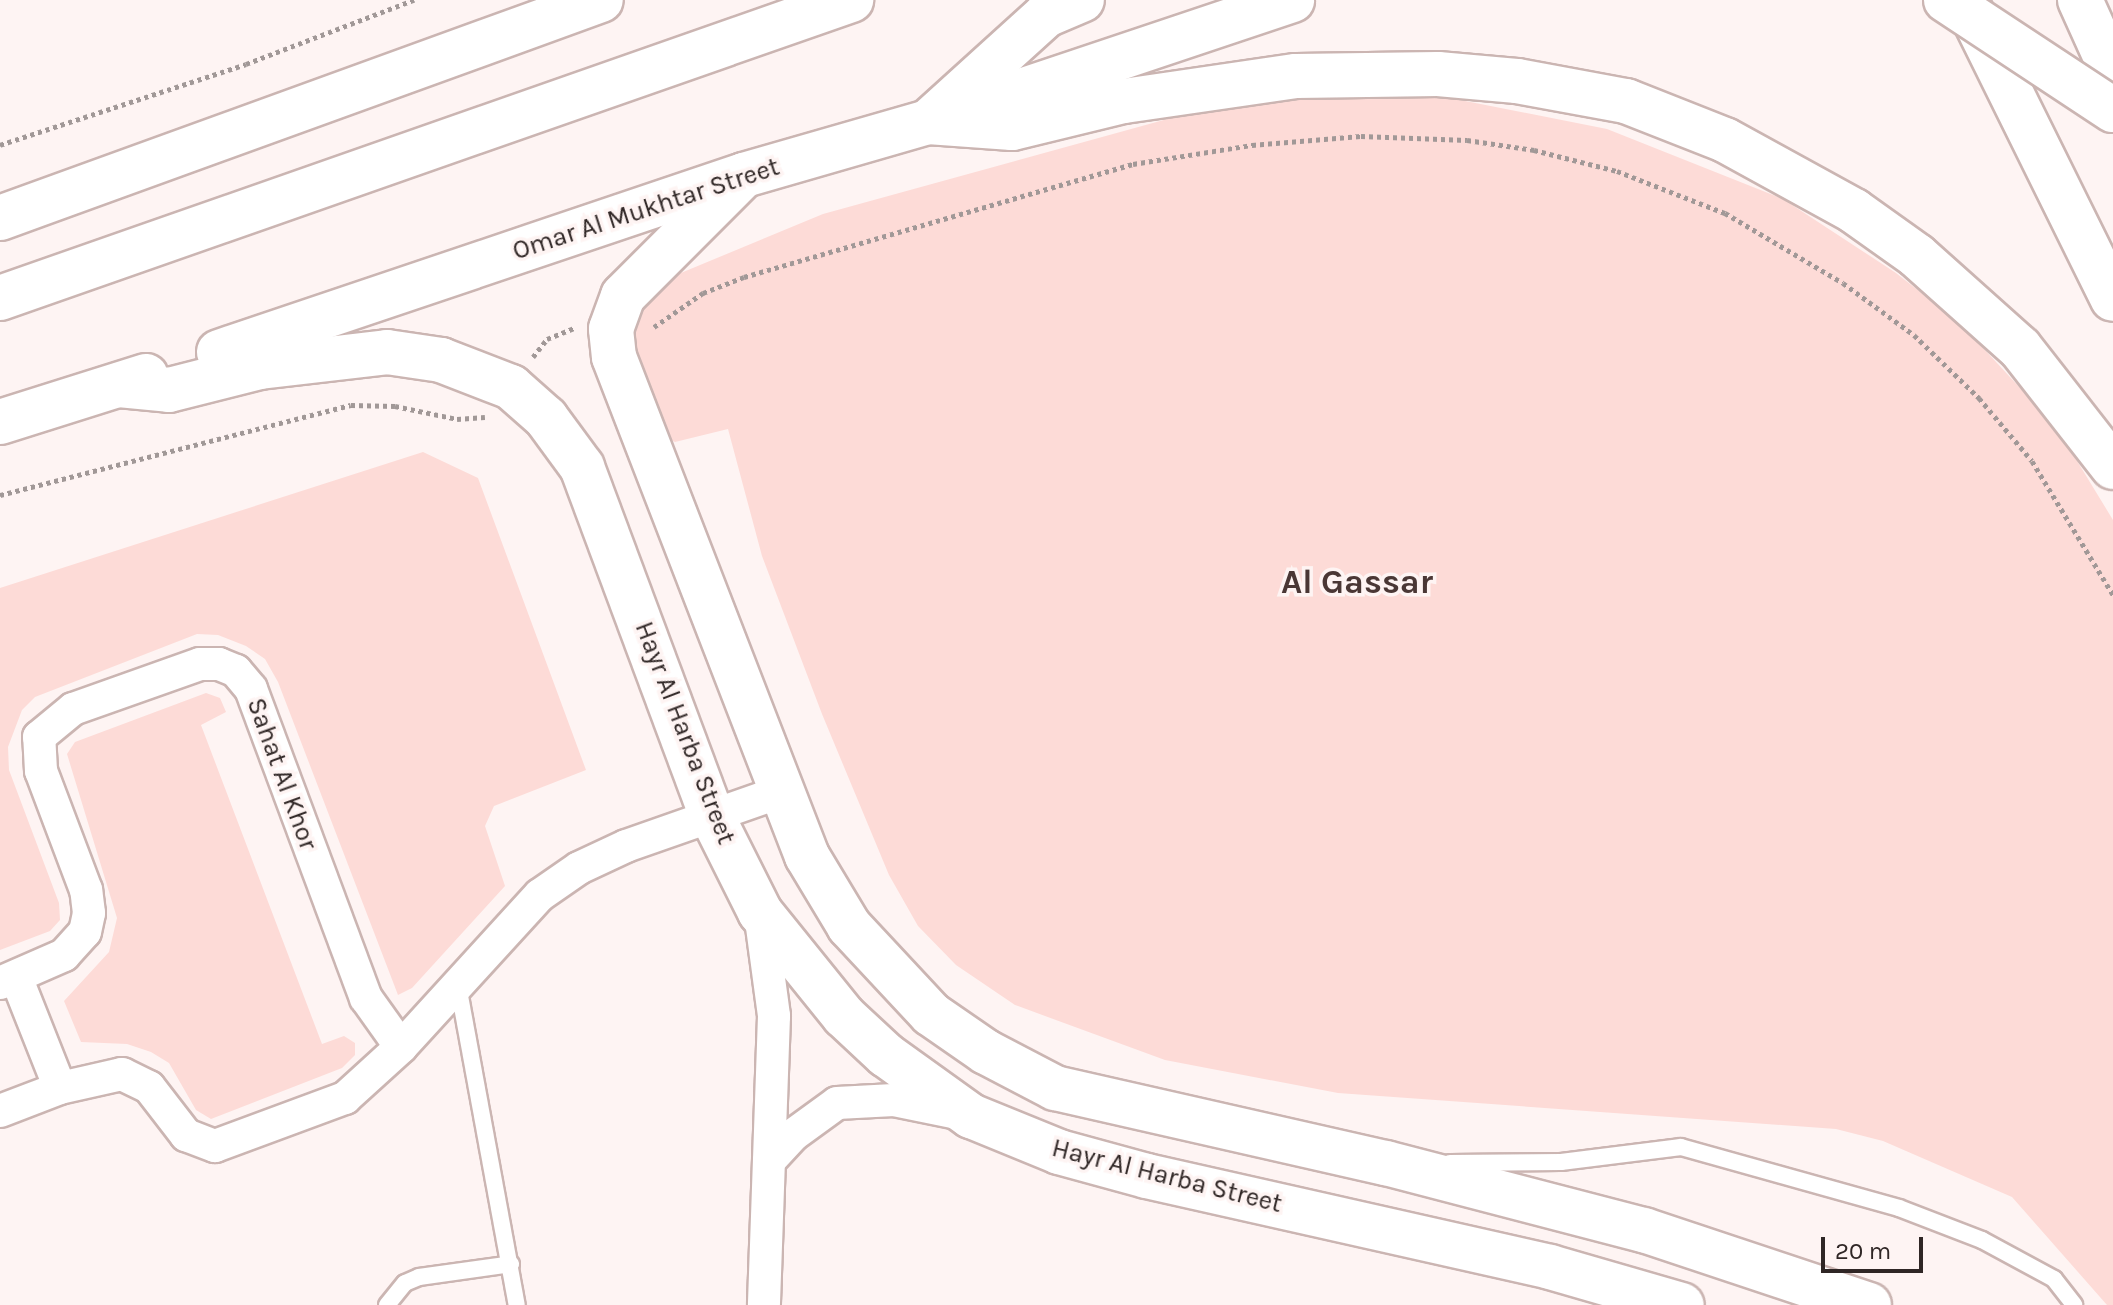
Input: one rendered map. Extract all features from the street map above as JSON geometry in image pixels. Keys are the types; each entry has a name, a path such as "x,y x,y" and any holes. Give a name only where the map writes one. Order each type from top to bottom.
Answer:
{"main road":[{"path":"0,218 601,0"},
{"path":"0,298 851,0"},
{"path":"928,122 1046,15 1082,0"},
{"name":"Omar Al Mukhtar Street","path":"0,422 744,175 928,122 1292,0"},
{"path":"1946,0 2113,110"},
{"path":"1965,0 2113,299"},
{"path":"1977,0 1987,47"},
{"path":"2080,0 2113,73"},
{"path":"928,122 1012,128 1124,101 1296,76 1438,74 1517,81 1626,101 1725,140 1854,211 1917,256 2020,348 2113,467"},
{"path":"744,175 623,296 611,329 629,405 682,531 807,856 849,926 931,1014 986,1052 1055,1088 1386,1163 1644,1230 1869,1305"},
{"name":"Hayr Al Harba Street","path":"119,385 169,390 260,367 387,352 441,360 511,387 546,418 582,467 710,812 760,912 844,1016 886,1055 971,1116 1059,1152 1147,1176 1521,1259 1682,1305"},
{"path":"617,558 682,531"}],"street":[{"name":"Sahat Al Khor","path":"8,980 76,945 89,913 86,890 41,771 39,737 73,709 200,664 219,664 236,671 251,689 366,998 401,1047"},
{"path":"0,1111 105,1075 136,1079 149,1087 186,1135 215,1146 345,1098 401,1047 540,895 579,868 710,812 780,792"},
{"path":"760,912 774,1016 764,1305"},
{"path":"8,980 60,1088"},
{"path":"769,1161 793,1135 837,1103 894,1100 971,1116"}],"lane":[{"path":"458,985 517,1305"},
{"path":"1386,1163 1561,1162 1681,1147 1899,1208 1982,1240 2054,1279 2074,1305"},
{"path":"387,1305 405,1283 419,1277 511,1264"}],"path":[{"path":"0,145 246,64 414,0"},
{"path":"0,495 351,405 395,406 477,421 495,411 547,339 560,331 655,327 703,293 744,277 1133,164 1252,145 1361,136 1467,140 1534,150 1617,171 1725,213 1843,283 1914,335 1979,398 2032,461 2113,595"}],"shaded area":[{"path":"1381,94 1450,98 1607,129 1783,199 1896,273 1960,323 2057,428 2113,520 2113,1305 2107,1305 2012,1197 1883,1141 1836,1129 1338,1093 1165,1060 1015,1005 956,965 918,926 889,875 822,714 762,556 728,429 675,442 657,434 634,375 631,327 653,290 676,275 823,214 1171,118 1283,101"},
{"path":"423,452 478,478 586,770 494,806 485,826 505,886 412,988 398,995 278,682 265,659 246,646 218,635 197,634 35,697 22,710 8,747 9,770 59,903 60,920 50,931 0,950 0,588"},
{"path":"206,693 220,698 226,712 201,725 322,1044 344,1036 355,1043 355,1055 342,1068 211,1119 196,1110 169,1063 151,1052 127,1044 81,1042 64,1001 109,952 117,918 67,754 75,742"}],"district":[{"name":"Al Gassar","path":"1357,583"}]}
